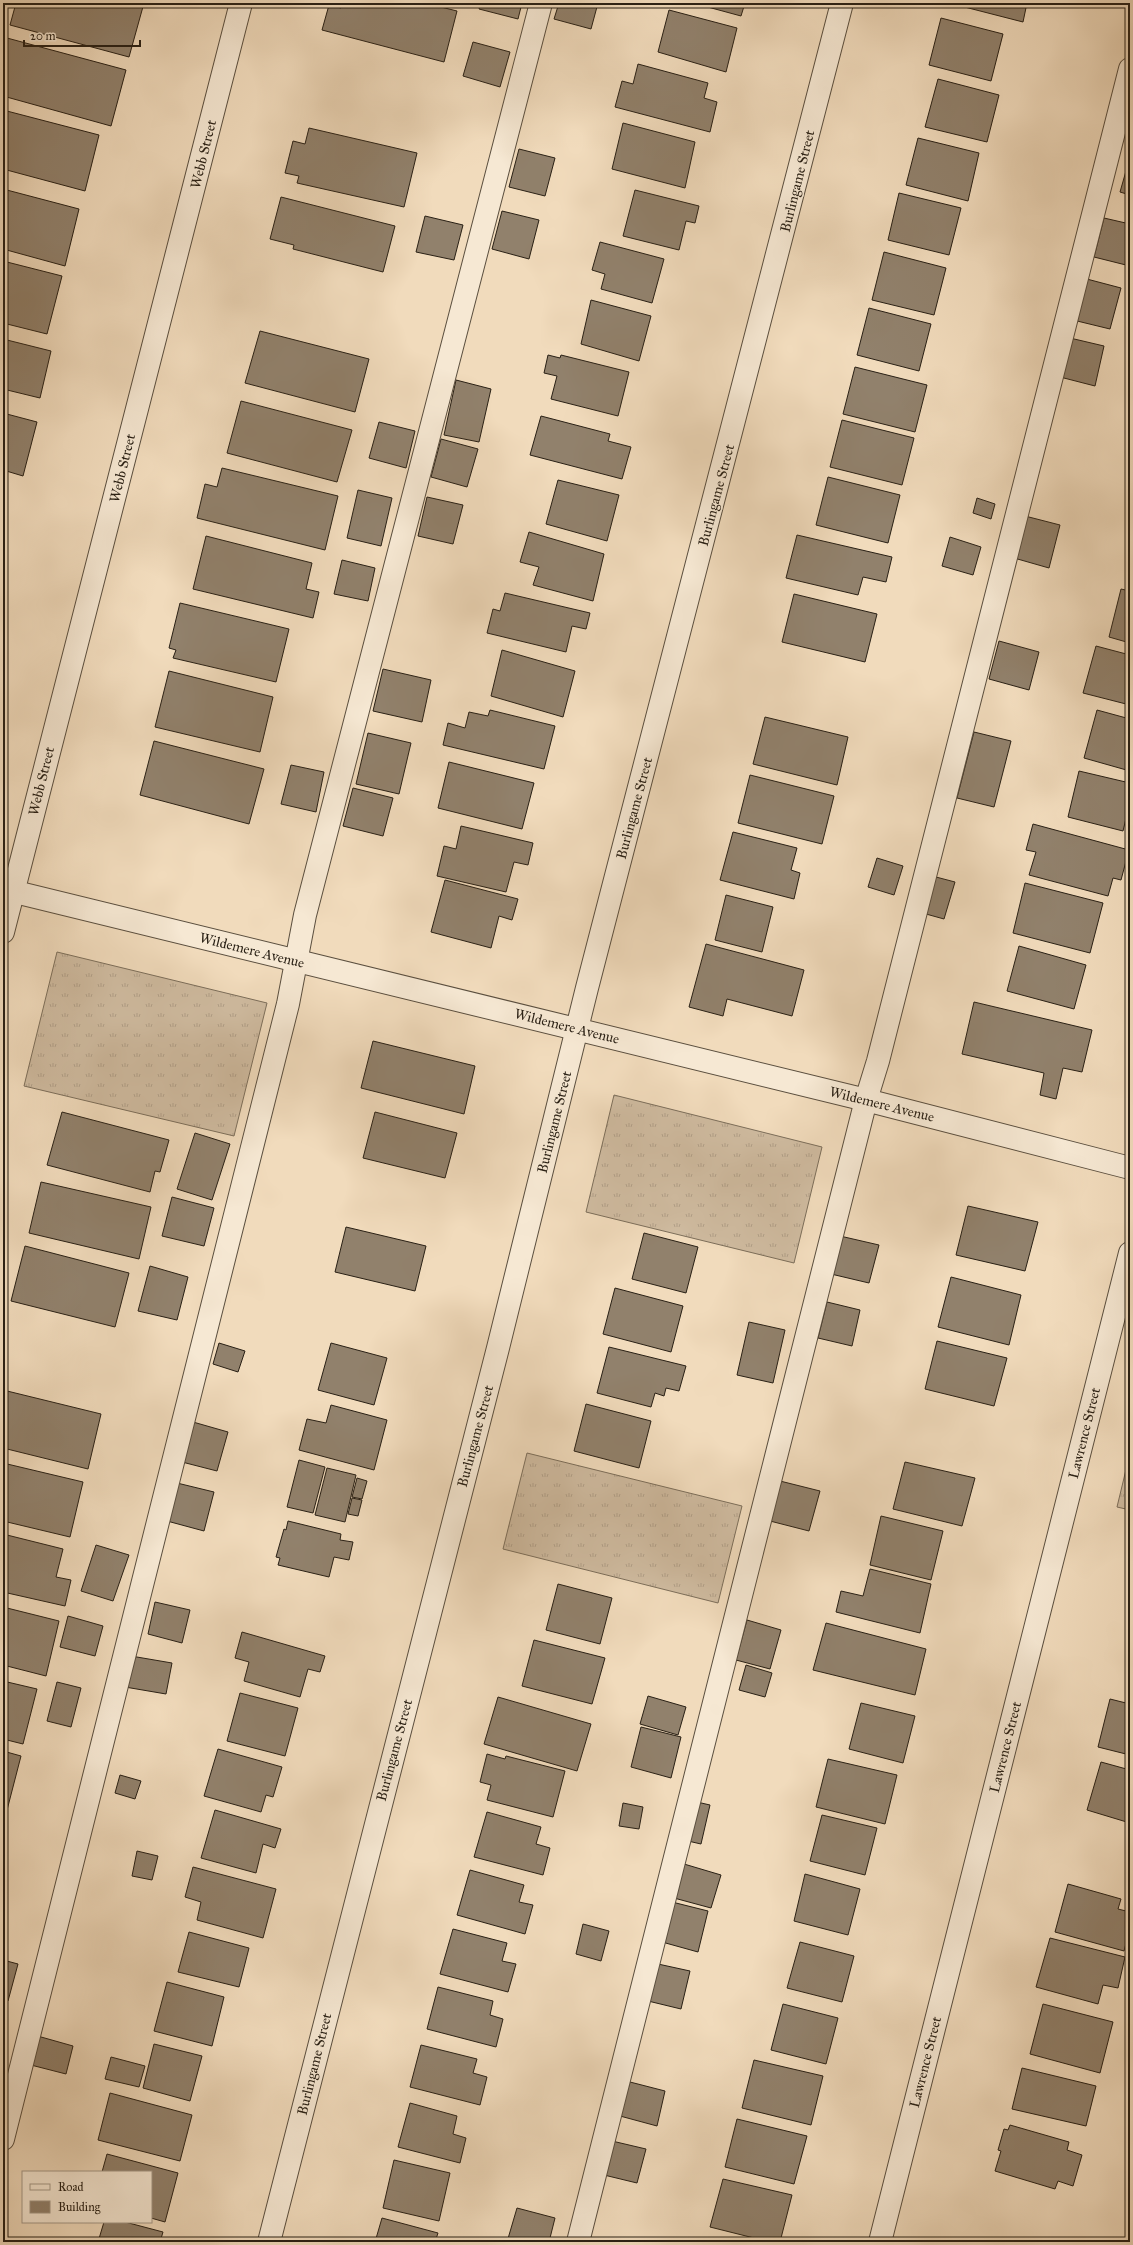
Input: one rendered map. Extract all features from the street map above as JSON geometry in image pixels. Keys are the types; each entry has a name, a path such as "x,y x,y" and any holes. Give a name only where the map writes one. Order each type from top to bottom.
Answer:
{"street":[{"name":"Webb Street","path":"3,932 8,890 242,3"},
{"path":"3,2139 288,1004 305,914 541,3"},
{"name":"Burlingame Street","path":"269,2242 578,1029 587,988 842,3"},
{"path":"578,2242 866,1100 880,1053 1130,69"},
{"name":"Wildemere Avenue","path":"8,890 866,1100 1130,1168"},
{"name":"Lawrence Street","path":"880,2242 1130,1253"}],"green space":[{"path":"57,952 267,1003 234,1136 24,1086"},
{"path":"614,1095 822,1147 794,1263 586,1212"},
{"path":"527,1453 742,1506 718,1603 503,1549"},
{"path":"1130,1453 1130,1510 1117,1507"}],"building":[{"path":"16,3 144,3 129,57 10,25"},
{"path":"342,3 425,3 457,11 444,62 322,30 329,5 341,8"},
{"path":"481,3 522,3 518,19 479,9"},
{"path":"559,3 598,3 591,29 554,19"},
{"path":"693,3 745,3 741,16"},
{"path":"949,3 1027,3 1023,22"},
{"path":"669,10 737,28 726,72 658,52"},
{"path":"941,18 1003,34 991,81 929,65"},
{"path":"7,38 126,70 111,126 3,96 3,54"},
{"path":"473,42 510,52 500,87 463,76"},
{"path":"638,64 708,83 704,98 717,102 710,132 615,107 622,81 633,84"},
{"path":"938,79 999,95 987,142 925,127"},
{"path":"3,110 99,135 85,191 3,169"},
{"path":"1130,116 1130,138 1123,136"},
{"path":"623,123 695,142 685,188 612,169"},
{"path":"309,128 417,153 404,207 297,183 299,176 285,173 293,141 305,144"},
{"path":"918,138 979,153 968,201 906,185"},
{"path":"519,149 555,158 545,196 509,187"},
{"path":"1128,164 1130,164 1130,195 1120,192"},
{"path":"3,189 79,209 65,266 3,249"},
{"path":"635,190 699,206 695,223 686,221 679,250 623,236"},
{"path":"899,193 961,208 949,255 888,240"},
{"path":"281,197 395,226 383,272 293,249 294,245 270,239"},
{"path":"502,211 539,220 529,259 492,249"},
{"path":"425,216 463,225 454,260 416,252"},
{"path":"1104,218 1130,224 1130,266 1094,257"},
{"path":"600,242 664,259 652,303 601,289 605,274 592,270"},
{"path":"884,252 946,268 934,315 872,300"},
{"path":"3,261 62,276 47,334 3,323"},
{"path":"1083,278 1121,288 1110,329 1073,320"},
{"path":"591,300 651,316 639,361 581,344"},
{"path":"869,308 931,324 919,371 857,355"},
{"path":"260,331 369,359 355,412 245,383"},
{"path":"1070,338 1104,346 1095,386 1060,377"},
{"path":"3,339 51,351 40,398 3,389"},
{"path":"548,355 560,358 561,355 629,372 618,416 551,399 557,376 544,373"},
{"path":"855,367 927,385 915,432 843,414"},
{"path":"456,380 491,389 479,442 444,435"},
{"path":"241,401 352,430 337,482 227,453"},
{"path":"3,413 37,422 23,476 3,470"},
{"path":"541,416 610,434 608,441 631,447 622,479 530,455"},
{"path":"842,420 914,438 902,485 830,467"},
{"path":"379,422 415,431 406,468 369,458"},
{"path":"441,439 478,449 467,487 431,477"},
{"path":"222,468 338,496 325,550 197,518 205,484 217,487"},
{"path":"828,477 900,495 888,543 816,525"},
{"path":"558,480 619,495 607,541 546,524"},
{"path":"358,490 392,498 381,546 347,538"},
{"path":"427,497 463,505 453,544 418,536"},
{"path":"977,498 995,504 991,519 973,513"},
{"path":"1025,516 1060,525 1049,568 1014,558"},
{"path":"529,532 604,554 593,601 533,585 539,567 520,562"},
{"path":"797,535 892,557 886,582 863,577 858,595 786,578"},
{"path":"206,536 312,563 306,589 319,592 313,618 193,589"},
{"path":"950,537 981,547 973,575 942,566"},
{"path":"342,560 375,568 368,601 334,594"},
{"path":"1121,589 1130,591 1130,643 1109,637"},
{"path":"505,593 590,613 586,629 572,626 566,652 487,633 493,609 500,611"},
{"path":"794,594 877,614 865,662 782,642"},
{"path":"180,603 289,629 276,682 173,658 176,650 169,648"},
{"path":"999,641 1039,652 1029,690 989,679"},
{"path":"1096,646 1130,655 1130,705 1083,693"},
{"path":"502,650 575,671 563,717 491,696"},
{"path":"383,669 431,680 422,722 373,711"},
{"path":"169,671 273,697 260,752 155,727"},
{"path":"490,710 555,726 544,769 443,745 448,723 465,728 469,712 488,716"},
{"path":"1097,710 1130,719 1130,771 1084,758"},
{"path":"765,717 848,737 837,785 753,764"},
{"path":"974,732 1011,741 994,807 957,798"},
{"path":"368,733 411,743 399,794 356,784"},
{"path":"154,741 264,769 249,824 140,795"},
{"path":"449,762 534,783 522,829 438,808"},
{"path":"291,765 324,772 316,812 281,804"},
{"path":"1079,771 1130,783 1130,802 1123,831 1068,817"},
{"path":"750,775 834,796 822,844 738,823"},
{"path":"353,788 393,798 383,836 343,826"},
{"path":"1033,824 1129,850 1121,880 1113,878 1108,896 1029,875 1036,852 1026,850"},
{"path":"461,826 533,843 528,865 514,862 506,892 437,876 444,846 456,849"},
{"path":"733,832 797,848 791,870 800,873 794,899 720,880"},
{"path":"877,858 903,866 894,895 868,887"},
{"path":"936,877 955,882 944,919 926,914"},
{"path":"445,880 518,899 512,920 499,916 491,948 431,932"},
{"path":"1025,883 1103,903 1090,953 1013,933"},
{"path":"726,895 773,907 762,952 715,940"},
{"path":"706,944 804,970 792,1016 727,999 723,1016 689,1007"},
{"path":"1019,946 1086,965 1074,1009 1007,991"},
{"path":"974,1002 1092,1030 1082,1072 1063,1068 1056,1099 1040,1095 1044,1073 962,1054"},
{"path":"373,1041 475,1066 464,1114 361,1088"},
{"path":"62,1112 169,1140 160,1172 155,1171 150,1192 47,1165"},
{"path":"375,1112 457,1133 445,1178 363,1158"},
{"path":"195,1133 230,1144 212,1200 177,1189"},
{"path":"41,1182 151,1207 139,1259 29,1233"},
{"path":"172,1197 214,1208 204,1246 162,1236"},
{"path":"968,1206 1038,1222 1025,1271 956,1255"},
{"path":"346,1227 426,1246 415,1291 335,1272"},
{"path":"644,1233 698,1247 686,1293 632,1279"},
{"path":"840,1236 879,1245 869,1283 831,1274"},
{"path":"25,1246 129,1273 115,1327 11,1301"},
{"path":"150,1266 188,1277 177,1320 138,1311"},
{"path":"951,1277 1021,1295 1009,1345 938,1327"},
{"path":"615,1288 683,1306 671,1352 603,1334"},
{"path":"827,1302 860,1310 852,1346 818,1338"},
{"path":"749,1322 785,1330 773,1383 737,1375"},
{"path":"937,1341 1007,1358 994,1406 925,1389"},
{"path":"219,1343 245,1351 238,1372 213,1364"},
{"path":"331,1343 387,1358 374,1405 318,1390"},
{"path":"609,1347 686,1366 679,1391 666,1388 664,1396 655,1393 651,1407 597,1393"},
{"path":"3,1390 101,1414 88,1469 3,1448"},
{"path":"586,1404 651,1421 639,1468 574,1451"},
{"path":"331,1405 387,1420 374,1470 299,1450 307,1419 326,1423"},
{"path":"193,1422 228,1432 217,1471 182,1462"},
{"path":"299,1460 325,1467 313,1513 287,1507"},
{"path":"905,1462 975,1478 962,1526 893,1509"},
{"path":"3,1463 83,1482 70,1537 3,1521"},
{"path":"327,1468 356,1475 345,1522 315,1515"},
{"path":"357,1478 367,1481 362,1499 352,1497"},
{"path":"780,1481 820,1491 809,1531 770,1521"},
{"path":"177,1483 214,1492 204,1531 167,1521"},
{"path":"352,1498 362,1500 358,1516 348,1514"},
{"path":"881,1516 943,1531 931,1580 870,1565"},
{"path":"288,1521 341,1534 340,1540 353,1542 349,1560 334,1557 329,1577 278,1565 280,1558 276,1557 284,1529 286,1530"},
{"path":"3,1534 63,1549 56,1577 71,1580 65,1606 3,1592"},
{"path":"96,1545 129,1555 113,1601 81,1591"},
{"path":"870,1569 931,1584 920,1633 836,1612 841,1591 863,1596"},
{"path":"558,1584 612,1598 600,1644 546,1630"},
{"path":"155,1602 190,1610 182,1643 148,1634"},
{"path":"3,1607 59,1621 46,1676 3,1665"},
{"path":"68,1616 103,1626 95,1656 60,1647"},
{"path":"747,1620 781,1630 770,1669 736,1660"},
{"path":"826,1623 926,1649 915,1695 813,1670"},
{"path":"242,1632 325,1656 320,1672 308,1669 300,1697 244,1681 249,1662 235,1658"},
{"path":"534,1640 605,1658 592,1704 522,1686"},
{"path":"131,1656 172,1663 166,1694 125,1687"},
{"path":"746,1665 772,1673 765,1697 739,1690"},
{"path":"3,1681 37,1689 23,1744 3,1739"},
{"path":"57,1682 81,1688 71,1727 47,1721"},
{"path":"240,1693 298,1708 285,1756 227,1741"},
{"path":"648,1696 686,1707 678,1735 640,1724"},
{"path":"498,1697 591,1724 577,1771 484,1744"},
{"path":"1110,1699 1130,1704 1130,1755 1098,1747"},
{"path":"861,1703 915,1716 903,1763 849,1749"},
{"path":"641,1727 681,1737 671,1778 631,1767"},
{"path":"218,1749 282,1767 273,1797 266,1795 261,1812 204,1796"},
{"path":"3,1751 21,1756 6,1814 3,1813"},
{"path":"487,1754 505,1759 506,1756 565,1771 553,1817 487,1800 491,1785 480,1782"},
{"path":"828,1759 897,1775 885,1824 816,1807"},
{"path":"1101,1762 1130,1770 1130,1823 1087,1810"},
{"path":"120,1775 141,1781 135,1799 115,1793"},
{"path":"697,1802 710,1805 701,1844 688,1841"},
{"path":"623,1803 643,1807 639,1829 619,1826"},
{"path":"215,1810 281,1829 275,1848 263,1844 256,1873 201,1858"},
{"path":"487,1812 541,1827 536,1844 550,1848 543,1875 474,1857"},
{"path":"822,1815 877,1828 865,1875 810,1861"},
{"path":"137,1851 158,1856 152,1880 132,1876"},
{"path":"684,1864 721,1875 711,1908 674,1898"},
{"path":"193,1867 276,1889 263,1938 197,1920 201,1902 185,1897"},
{"path":"470,1870 524,1885 519,1902 533,1905 525,1934 457,1915"},
{"path":"805,1874 860,1889 848,1935 794,1921"},
{"path":"1068,1884 1121,1899 1118,1909 1130,1912 1130,1928 1124,1951 1055,1932"},
{"path":"672,1902 708,1911 698,1952 662,1942"},
{"path":"583,1924 609,1931 601,1961 576,1954"},
{"path":"453,1929 507,1943 502,1961 516,1964 508,1992 440,1974"},
{"path":"189,1932 249,1948 239,1987 178,1972"},
{"path":"1050,1938 1125,1957 1118,1988 1103,1985 1098,2004 1036,1987"},
{"path":"800,1942 854,1956 842,2002 787,1988"},
{"path":"3,1960 18,1964 8,2001 3,2000"},
{"path":"658,1964 690,1971 681,2009 648,2001"},
{"path":"167,1982 224,1997 212,2046 154,2031"},
{"path":"438,1987 493,2001 490,2015 503,2019 496,2047 427,2029"},
{"path":"783,2004 838,2018 826,2064 771,2050"},
{"path":"1043,2004 1113,2022 1100,2073 1030,2054"},
{"path":"34,2035 73,2046 66,2074 27,2064"},
{"path":"154,2044 202,2056 190,2101 143,2088"},
{"path":"421,2045 477,2059 473,2073 487,2077 480,2105 410,2087"},
{"path":"111,2057 145,2066 139,2087 105,2079"},
{"path":"754,2060 823,2076 811,2125 742,2108"},
{"path":"1022,2068 1096,2086 1086,2126 1012,2109"},
{"path":"630,2082 665,2091 657,2126 620,2116"},
{"path":"110,2093 192,2115 180,2161 98,2140"},
{"path":"410,2103 457,2116 453,2134 466,2138 460,2163 398,2147"},
{"path":"737,2119 807,2136 794,2184 725,2167"},
{"path":"1010,2125 1069,2142 1067,2150 1082,2155 1073,2186 1058,2181 1055,2189 995,2171 1001,2151 998,2150 1004,2129 1008,2130"},
{"path":"612,2141 646,2149 637,2183 604,2175"},
{"path":"107,2154 178,2173 165,2222 152,2218 152,2171 102,2171"},
{"path":"394,2160 450,2173 439,2221 383,2208"},
{"path":"723,2179 792,2195 780,2242 770,2242 710,2227"},
{"path":"517,2208 555,2218 549,2242 507,2242"},
{"path":"382,2218 438,2233 435,2242 375,2242"},
{"path":"104,2223 129,2223 163,2232 160,2242 98,2242"}]}
